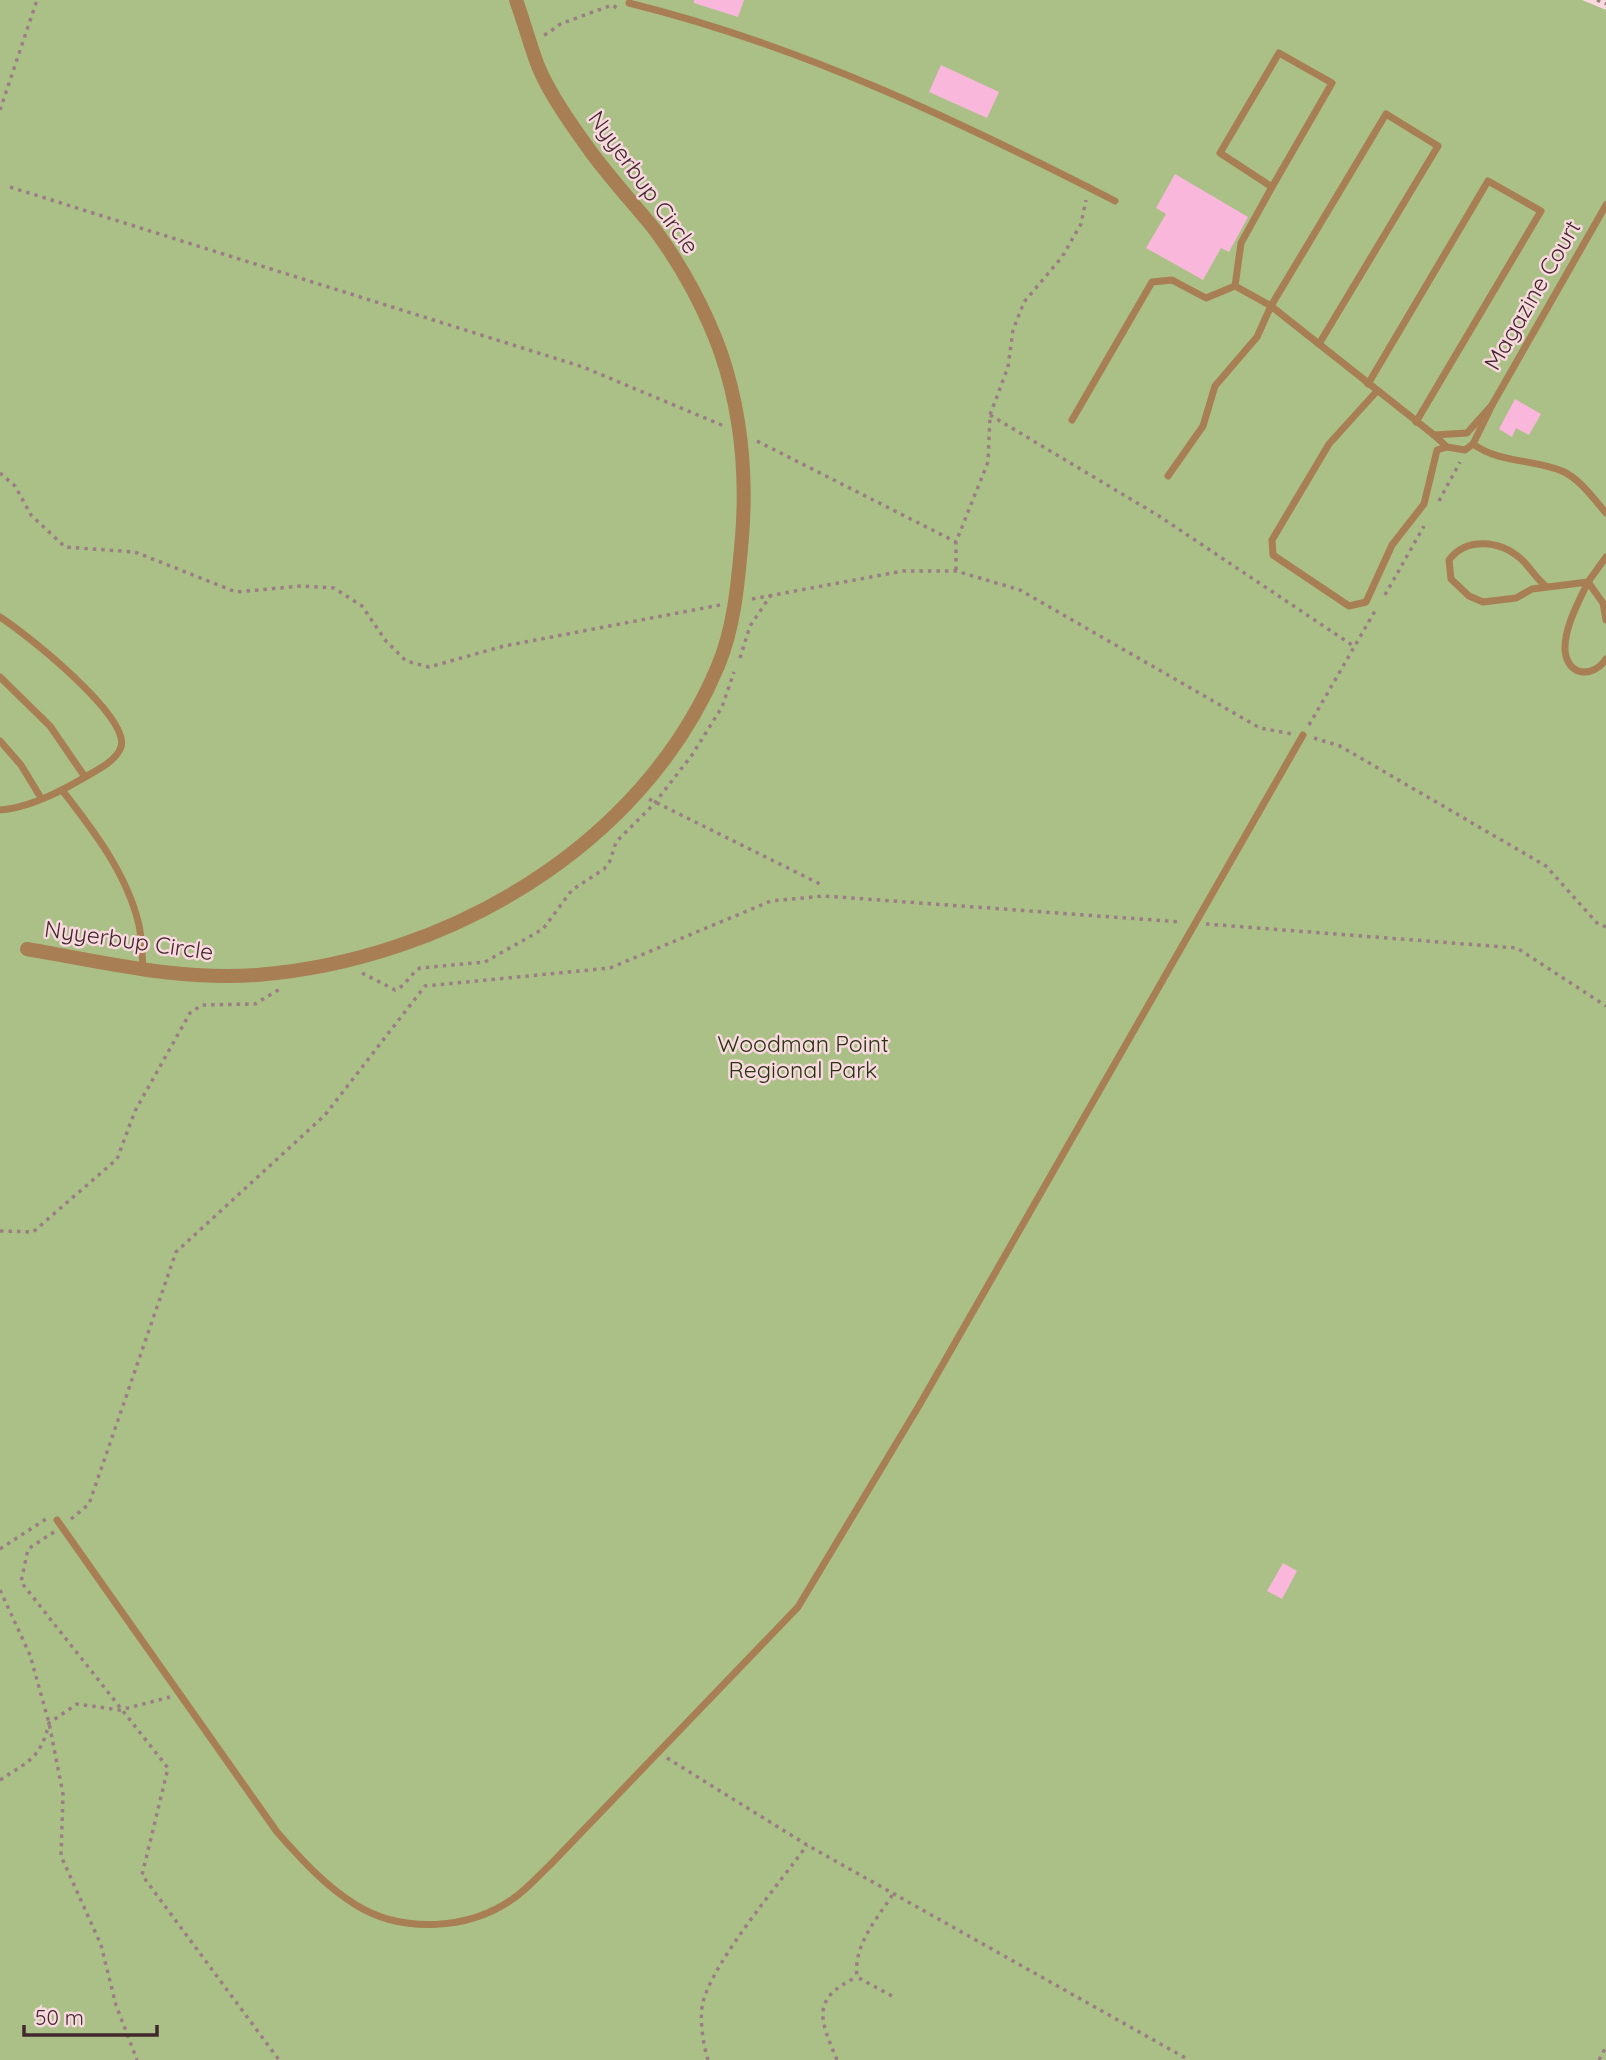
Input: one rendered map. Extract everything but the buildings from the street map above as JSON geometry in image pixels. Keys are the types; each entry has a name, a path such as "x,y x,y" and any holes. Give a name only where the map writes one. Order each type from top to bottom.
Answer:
{"street":[{"name":"Nyyerbup Circle","path":"27,949 195,977 259,975 328,965 405,945 479,911 533,881 598,831 639,791 677,743 718,665 737,601 745,502 741,433 721,354 699,304 658,234 591,152 540,69 516,0"}],"lane":[{"path":"629,3 779,47 972,128 1115,201"},
{"path":"1235,286 1241,243 1332,83 1279,53 1220,153 1272,187"},
{"path":"1168,476 1203,426 1215,386 1257,337 1271,306 1386,114 1438,146 1319,344"},
{"path":"1368,384 1488,181 1541,211 1416,422"},
{"name":"Magazine Court","path":"1492,404 1606,205"},
{"path":"1072,421 1152,282 1172,280 1206,298 1235,286"},
{"path":"1235,286 1271,306 1447,447"},
{"path":"1377,391 1329,444 1272,540 1273,555 1349,606 1366,602 1392,545 1424,504 1437,450 1434,435"},
{"path":"1434,435 1467,433 1492,404"},
{"path":"1437,450 1447,447 1465,450 1473,444 1492,404"},
{"path":"1473,444 1484,453 1564,472 1590,493 1606,513"},
{"path":"1547,587 1537,580 1519,557 1500,547 1468,544 1457,549 1448,560 1447,569 1451,579 1469,596 1483,602 1516,598 1532,589 1588,582"},
{"path":"1606,557 1588,582 1565,648 1567,661 1574,669 1585,674 1598,670 1606,659"},
{"path":"1588,582 1603,603 1606,620"},
{"path":"0,617 41,645 88,691 120,732 122,744 116,756 62,790 16,808 0,810"},
{"path":"0,677 50,726 85,777"},
{"path":"59,1524 182,1694 277,1832 316,1875 358,1906 410,1924 459,1925 513,1899 659,1753 798,1607 927,1392 1303,735"},
{"path":"0,741 21,765 41,798"},
{"path":"62,790 99,837 130,895 139,927 143,969"}],"path":[{"path":"0,110 37,0"},
{"path":"1597,0 1606,4"},
{"path":"544,35 554,31 561,23 612,5 621,10 629,3"},
{"path":"10,187 583,367 741,433 956,542"},
{"path":"956,571 956,542 988,462 990,415 1008,367 1013,330 1024,302 1062,257 1080,223 1090,188"},
{"path":"990,415 1159,516 1355,647"},
{"path":"0,472 15,486 31,515 65,547 135,552 236,592 301,586 334,588 362,606 386,641 406,661 429,667 504,646 737,601 903,571 956,571 1020,590 1260,728 1303,735 1340,746 1546,866 1597,923 1606,928"},
{"path":"639,791 654,804 824,886"},
{"path":"279,2060 142,1875 168,1768 21,1582 28,1549 89,1504 176,1252 325,1115 425,986 610,968 771,901 824,896 1517,948 1606,1006"},
{"path":"0,1549 53,1514 59,1524"},
{"path":"0,1590 30,1655 49,1723 63,1794 61,1856 101,1945 116,2005 137,2060"},
{"path":"0,1780 28,1762 44,1746 49,1723 77,1704 120,1710 182,1694"},
{"path":"659,1753 807,1845 1189,2060"},
{"path":"708,2060 704,2048 703,2002 724,1959 807,1845"},
{"path":"857,1977 855,1963 864,1939 893,1894"},
{"path":"857,1977 892,1996"},
{"path":"837,2060 826,2033 821,2008 826,1997 857,1977"},
{"path":"1599,2060 1606,2047"}],"green space":[{"name":"Woodman Point Regional Park","path":"0,0 1582,0 1606,10 1606,2060 0,2060"}]}
